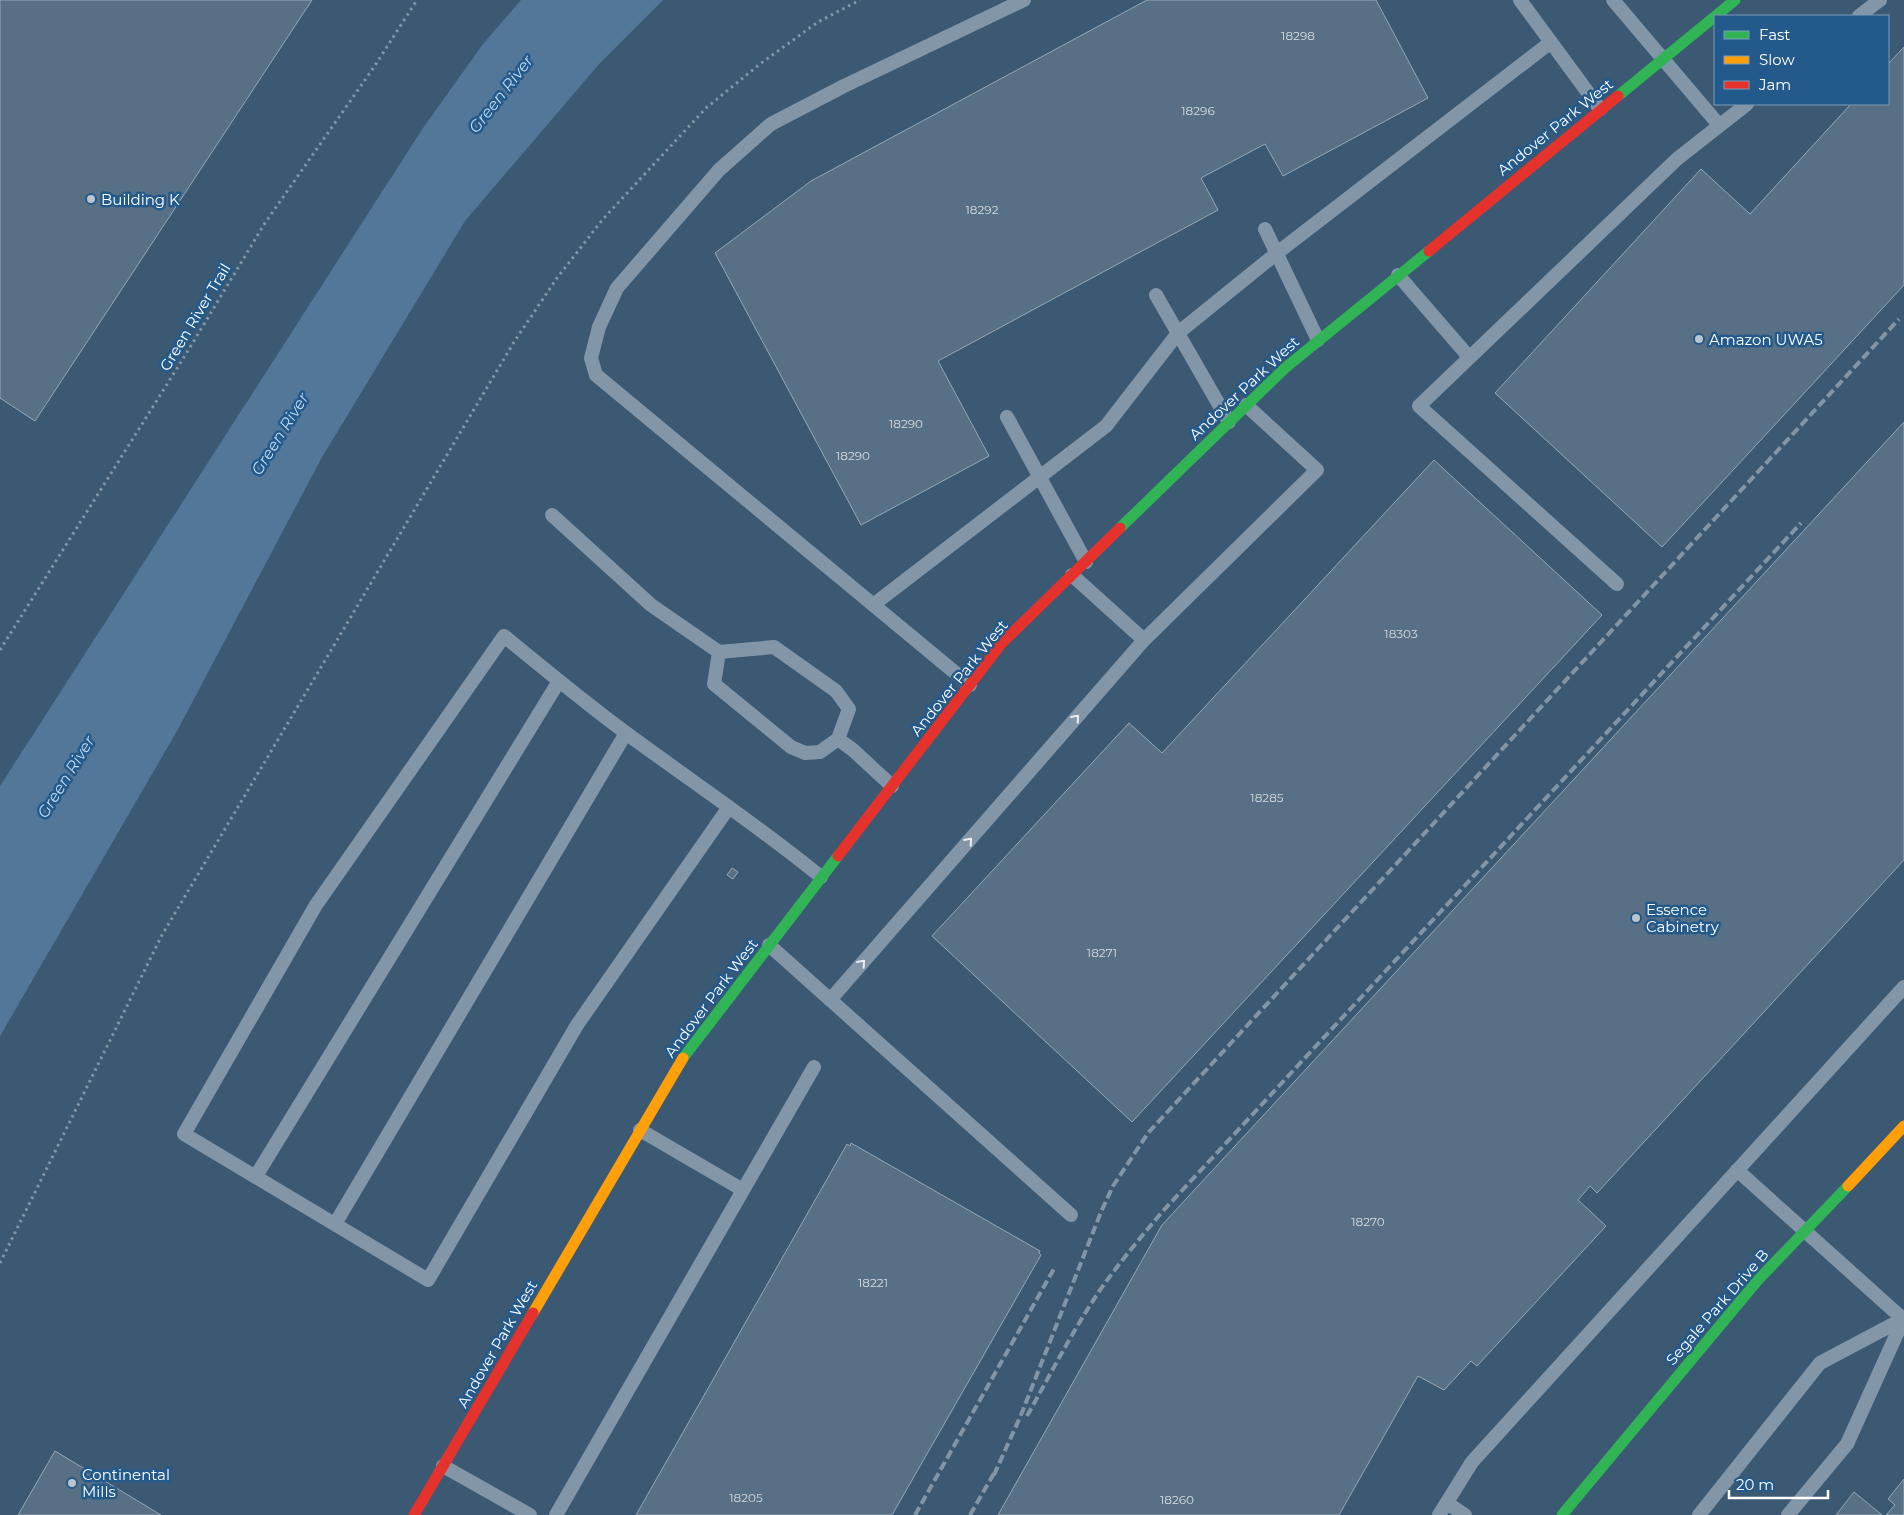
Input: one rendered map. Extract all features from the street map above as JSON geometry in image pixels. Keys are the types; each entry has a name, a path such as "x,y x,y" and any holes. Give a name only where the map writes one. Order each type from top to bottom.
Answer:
{"street":[{"name":"Andover Park West","path":"1716,15 1734,0"},
{"name":"Andover Park West","path":"414,1515 686,1052 1002,644 1285,368 1714,16"},
{"name":"Segale Park Drive B","path":"1562,1515 1758,1280 1904,1126"}],"lane":[{"path":"970,685 596,375 591,358 599,327 617,288 718,170 771,124 844,86 1024,0"},
{"path":"1520,0 1600,110"},
{"path":"1613,0 1720,125"},
{"path":"1860,15 1880,0"},
{"path":"872,605 1106,426 1178,333 1277,253 1551,42"},
{"path":"1617,584 1419,406 1677,159 1746,105"},
{"path":"1266,229 1318,340"},
{"path":"1398,275 1469,357"},
{"path":"1156,295 1229,422"},
{"path":"830,1000 1144,640 1317,470 1246,405"},
{"path":"1007,417 1086,562"},
{"path":"552,516 651,606 720,652 774,647 836,691 849,709 838,739 820,752 805,753 791,747 714,684 720,652"},
{"path":"1072,575 1144,640"},
{"path":"729,807 577,1025 428,1280 184,1134 316,905 504,636 626,733 729,807 786,848 821,878"},
{"path":"256,1176 559,681"},
{"path":"335,1224 626,733"},
{"path":"838,739 853,750 892,786"},
{"path":"769,945 1071,1215"},
{"path":"1465,1515 1443,1509 1472,1462 1904,987"},
{"path":"556,1515 814,1067"},
{"path":"640,1130 743,1190"},
{"path":"1737,1170 1903,1319"},
{"path":"1699,1515 1820,1363 1903,1319"},
{"path":"1788,1515 1847,1444 1903,1319"},
{"path":"443,1466 530,1515"}],"path":[{"name":"Green River Trail","path":"0,650 186,354 265,224 374,67 417,0"},
{"path":"0,1263 162,935 509,350 552,286 603,219 706,108 760,64 818,22 860,0"}],"water":[{"name":"Green River","path":"521,0 663,0 600,63 465,221 321,459 177,731 0,1036 0,786 423,128 483,44"}],"building":[{"name":"Building K","path":"0,0 312,0 35,421 0,398"},
{"path":"1147,0 1376,0 1428,98 1283,176 1265,144 1201,178 1218,210 938,361 989,456 861,525 715,253 811,181"},
{"name":"Amazon UWA5","path":"1904,47 1904,285 1662,547 1495,393 1701,169 1750,214 1850,105 1889,105 1889,63"},
{"path":"1904,422 1904,860 1597,1193 1590,1186 1578,1200 1606,1226 1477,1366 1471,1361 1444,1390 1418,1376 1339,1515 998,1515 1162,1225"},
{"path":"1434,460 1602,615 1132,1122 932,936 1129,723 1162,753"},
{"path":"732,868 738,872 733,879 727,875"},
{"path":"851,1143 1040,1251 1041,1255 892,1515 636,1515 847,1144 850,1146"},
{"name":"Continental Mills","path":"55,1451 161,1515 18,1515"},
{"path":"1904,1479 1904,1515 1886,1515 1895,1505 1888,1499"},
{"path":"1854,1492 1882,1515 1836,1515"}],"railway":[{"path":"994,1475 1021,1415 1101,1212 1113,1186 1148,1133 1899,319"},
{"path":"1027,1416 1088,1308 1122,1261 1163,1211 1801,523"},
{"path":"915,1515 1055,1267"},
{"path":"970,1515 997,1468"}],"traffic: fast":[{"path":"1717,15 1735,0"},
{"path":"1618,96 1714,17"},
{"path":"1120,528 1285,368 1429,251"},
{"path":"683,1058 838,856"},
{"path":"1562,1515 1758,1280 1848,1186"}],"traffic: slow":[{"path":"533,1313 683,1058"},
{"path":"1848,1186 1904,1126"}],"traffic: jam":[{"path":"1429,251 1618,96"},
{"path":"838,856 1002,643 1120,528"},
{"path":"414,1515 533,1313"}],"place":[{"name":"Building K","path":"91,199"},
{"name":"Amazon UWA5","path":"1699,339"},
{"name":"Essence Cabinetry","path":"1636,918"},
{"name":"Continental Mills","path":"72,1483"}]}
